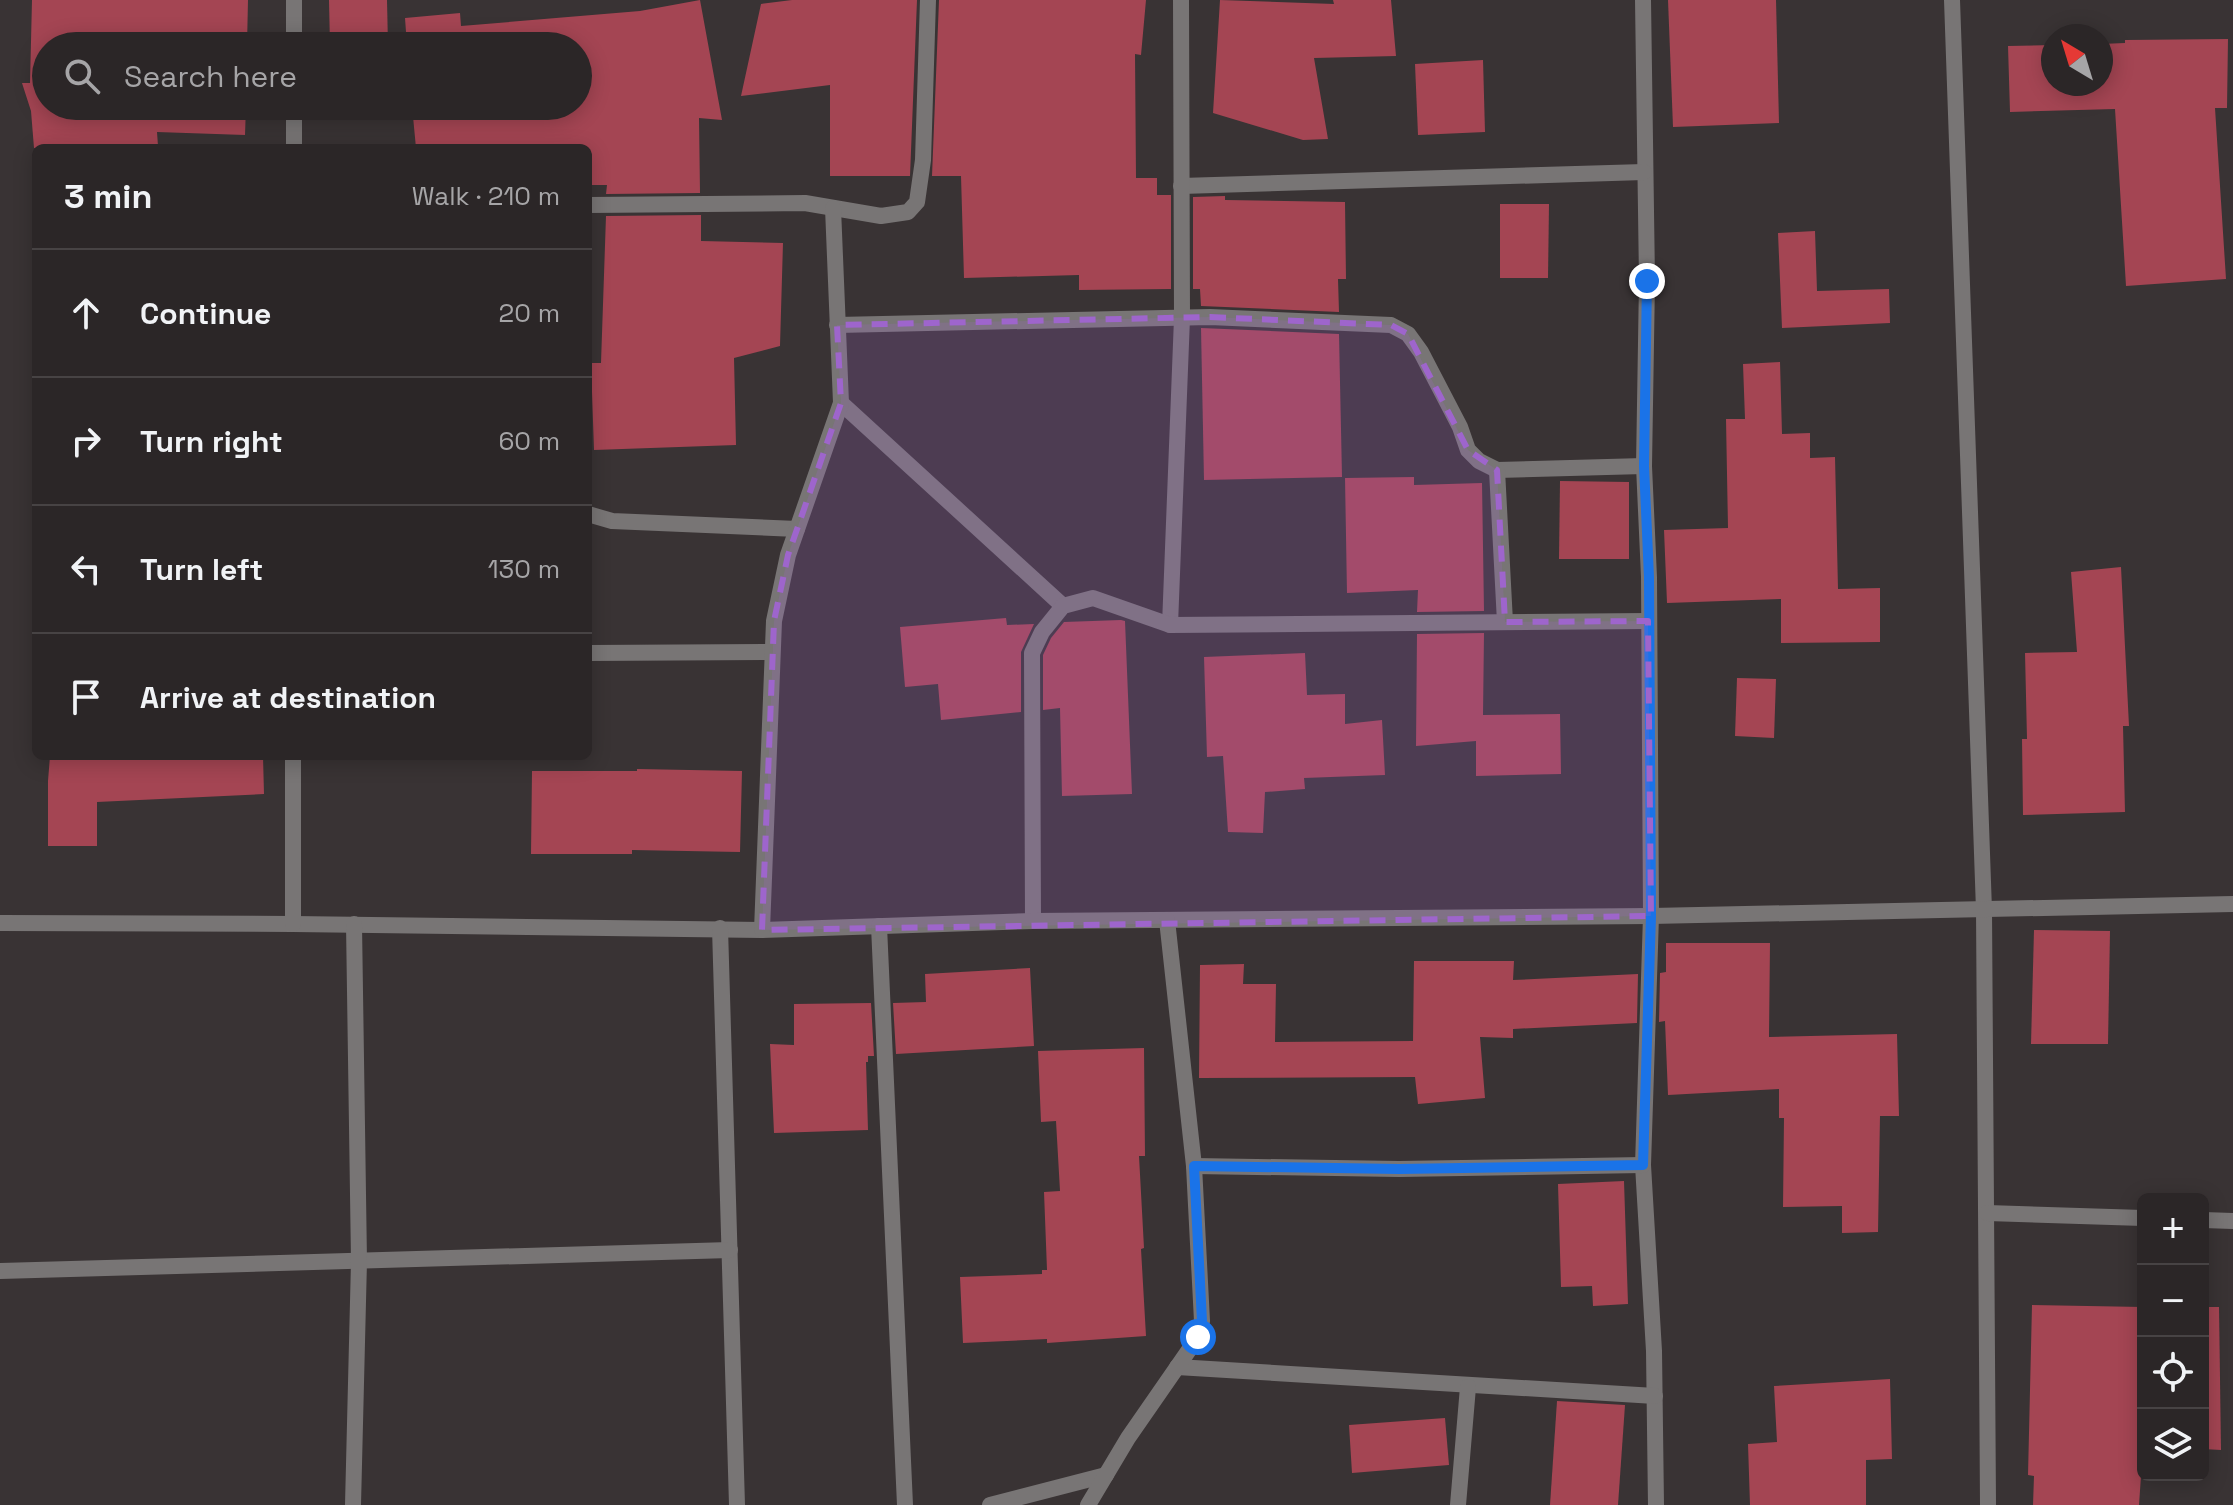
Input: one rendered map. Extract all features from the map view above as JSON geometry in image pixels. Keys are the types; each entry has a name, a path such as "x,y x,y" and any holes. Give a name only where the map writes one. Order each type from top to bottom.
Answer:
{"street":[{"path":"294,0 294,32"},
{"path":"592,205 805,203 881,216 908,212 917,202 923,160 928,0"},
{"path":"1170,625 1182,318 1181,0"},
{"path":"1643,0 1647,281 1644,466 1649,577 1651,916 1643,1165 1654,1351 1656,1505"},
{"path":"1952,0 1984,910 1988,1505"},
{"path":"294,120 294,144"},
{"path":"1181,186 1644,172"},
{"path":"762,930 774,621 797,529 841,403 833,208"},
{"path":"837,325 1182,318 1391,325 1408,334 1421,352 1460,427 1468,450 1479,461 1497,470 1644,466"},
{"path":"841,403 1063,606"},
{"path":"1497,470 1505,622"},
{"path":"592,515 612,521 797,529"},
{"path":"1033,921 1032,653 1042,632 1063,606 1093,598 1170,625 1648,621"},
{"path":"592,653 772,652"},
{"path":"293,760 293,924"},
{"path":"0,923 762,930 1033,921 1651,916 2233,904"},
{"path":"1088,1505 1198,1337 1202,1321 1194,1166 1167,920"},
{"path":"353,1505 359,1261 354,924"},
{"path":"879,926 905,1505"},
{"path":"720,928 737,1505"},
{"path":"1194,1166 1399,1169 1643,1165"},
{"path":"1987,1213 2137,1218"},
{"path":"2209,1220 2233,1221"},
{"path":"0,1271 730,1250"},
{"path":"1177,1367 1655,1396"},
{"path":"1458,1505 1468,1387"},
{"path":"990,1505 1106,1475"}],"highlighted area":[{"path":"1210,317 1391,325 1408,334 1468,450 1497,470 1505,622 1648,621 1651,916 762,930 774,621 788,555 841,403 837,325"}],"building":[{"path":"32,0 248,0 247,32 32,32 32,120 246,120 245,135 157,132 158,144 34,144 31,111 22,83 30,83"},
{"path":"329,0 387,0 388,32 330,32"},
{"path":"700,0 722,120 699,118 700,193 606,194 607,185 592,185 592,144 416,144 413,120 592,120 592,32 406,32 405,18 460,13 461,26 640,11"},
{"path":"792,0 917,0 910,176 830,176 830,85 741,96 761,4"},
{"path":"939,0 1146,0 1141,55 1135,54 1136,178 1157,178 1157,195 1171,195 1171,289 1079,290 1079,275 964,278 961,176 932,176"},
{"path":"1220,0 1334,4 1333,0 1391,0 1396,56 1314,58 1328,139 1303,140 1213,113"},
{"path":"1668,0 1776,0 1779,123 1673,127"},
{"path":"2228,39 2227,108 2215,108 2226,279 2126,286 2115,109 2010,112 2008,46 2041,45 2041,96 2113,96 2113,44 2125,43 2125,40"},
{"path":"1483,60 1485,132 1418,135 1415,64"},
{"path":"1225,196 1225,200 1345,202 1346,279 1338,279 1339,312 1201,306 1200,289 1193,289 1193,197"},
{"path":"1500,204 1549,204 1548,278 1500,278"},
{"path":"701,215 701,241 783,243 780,346 734,358 736,445 594,450 592,363 601,363 606,216"},
{"path":"1815,231 1817,291 1889,289 1890,323 1782,328 1778,233"},
{"path":"1201,328 1339,334 1342,477 1204,480"},
{"path":"1780,362 1782,434 1810,433 1810,458 1835,457 1838,589 1880,588 1880,642 1781,643 1781,599 1667,603 1664,530 1728,528 1726,419 1745,419 1743,364"},
{"path":"1414,477 1414,485 1482,483 1484,611 1417,612 1418,590 1347,593 1345,478"},
{"path":"1560,481 1629,482 1629,559 1559,559"},
{"path":"2121,567 2129,726 2123,726 2125,812 2023,815 2022,739 2027,739 2025,653 2077,652 2071,572"},
{"path":"1006,618 1007,625 1034,624 1021,652 1021,712 941,720 938,684 905,687 900,627"},
{"path":"1125,621 1132,794 1062,796 1060,708 1043,710 1043,655 1064,622"},
{"path":"1484,633 1483,715 1560,714 1561,774 1476,776 1476,741 1416,746 1417,634"},
{"path":"1305,653 1307,695 1345,694 1345,724 1382,720 1385,775 1304,778 1305,789 1265,792 1263,833 1228,832 1223,756 1207,757 1204,657"},
{"path":"1737,678 1776,679 1774,738 1735,736"},
{"path":"50,760 263,760 264,794 97,802 97,846 48,846"},
{"path":"532,771 742,771 740,852 632,850 632,854 531,854"},
{"path":"2034,930 2110,931 2108,1044 2031,1044"},
{"path":"1666,943 1770,943 1769,1037 1897,1034 1899,1116 1880,1116 1878,1232 1842,1233 1842,1206 1783,1207 1784,1118 1779,1118 1779,1089 1668,1095 1665,1021 1659,1022 1660,973 1666,972"},
{"path":"1414,961 1514,961 1513,980 1638,974 1637,1023 1513,1029 1513,1038 1480,1037 1485,1098 1418,1104 1415,1077 1199,1078 1200,965 1244,964 1243,984 1276,984 1275,1042 1413,1041"},
{"path":"1030,968 1034,1046 896,1054 893,1003 926,1002 925,974"},
{"path":"871,1003 874,1056 868,1056 866,1062 868,1130 774,1133 770,1044 794,1045 794,1004"},
{"path":"1144,1048 1145,1156 1139,1156 1146,1336 1047,1343 1047,1339 963,1343 960,1277 1042,1274 1042,1270 1047,1270 1044,1192 1060,1191 1056,1121 1041,1122 1038,1051"},
{"path":"1624,1181 1628,1304 1593,1306 1592,1286 1561,1287 1558,1184"},
{"path":"2032,1305 2137,1307 2139,1505 2033,1505 2034,1476 2028,1475"},
{"path":"2209,1307 2219,1307 2221,1450 2209,1449"},
{"path":"1890,1379 1892,1459 1866,1460 1866,1505 1750,1505 1748,1444 1777,1442 1774,1386"},
{"path":"1557,1401 1625,1405 1618,1505 1550,1505"},
{"path":"1445,1418 1449,1465 1352,1473 1349,1425"}],"route":[{"path":"1198,1337 1202,1321 1194,1166 1399,1169 1643,1165 1651,916 1649,577 1644,466 1647,281"}]}
